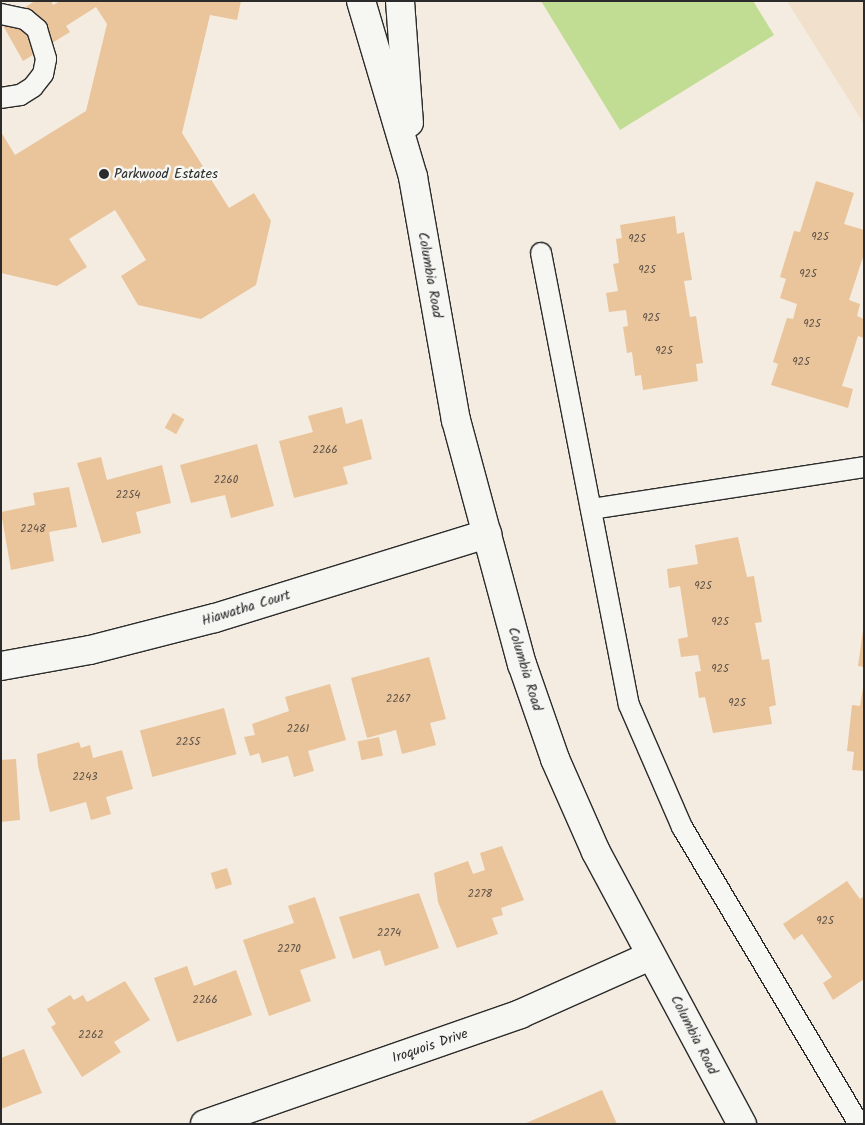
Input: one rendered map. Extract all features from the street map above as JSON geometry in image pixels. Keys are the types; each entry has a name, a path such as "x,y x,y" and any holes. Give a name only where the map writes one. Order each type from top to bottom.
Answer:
{"street":[{"name":"Columbia Road","path":"361,1 413,176"},
{"name":"Columbia Road","path":"400,1 413,176 456,420 522,664 555,759 596,852 650,956 742,1124"},
{"name":"Hiawatha Court","path":"1,666 90,650 215,618 487,534"},
{"name":"Iroquois Drive","path":"205,1124 520,1014 650,956"}],"lane":[{"path":"1,14 25,19 37,29 46,59 43,74 33,87 20,95 1,98"},
{"path":"541,253 629,706 682,827 859,1124"},
{"path":"591,509 864,467"}],"shaded area":[{"path":"787,1 864,1 864,124"}],"green space":[{"path":"541,1 753,1 774,35 620,130"}],"building":[{"name":"Parkwood Estates","path":"35,1 51,1 53,5 60,1 241,1 237,20 210,15 182,133 229,208 254,193 271,221 256,285 201,319 138,305 121,276 146,260 115,210 69,239 87,267 57,286 1,273 1,132 15,155 86,111 107,24 96,7 66,26 70,32 23,61 1,22"},
{"path":"816,181 854,193 844,224 864,230 864,254 849,300 860,304 857,316 864,319 864,338 858,336 842,386 853,389 848,408 771,385 778,364 773,362 787,318 793,319 797,304 780,298 786,279 780,277 794,231 800,232"},
{"path":"675,216 677,234 684,232 692,280 684,281 690,317 696,316 703,363 696,364 698,381 643,390 641,375 635,376 632,352 627,353 623,327 628,326 626,310 609,312 606,293 618,291 613,264 619,263 616,239 622,238 620,225"},
{"path":"342,407 346,424 362,419 372,459 343,467 348,484 294,498 279,441 313,432 308,416"},
{"path":"173,413 184,419 176,434 165,428"},
{"path":"257,444 274,506 231,518 225,495 191,503 180,465"},
{"path":"101,457 107,480 162,465 171,503 136,512 141,533 102,543 77,463"},
{"path":"69,487 77,527 49,532 54,561 11,570 1,512 35,505 33,493"},
{"path":"738,537 747,577 754,576 762,622 755,623 762,660 769,659 776,705 769,707 772,724 713,733 705,697 699,698 695,672 701,671 698,655 681,657 678,639 688,637 680,586 669,588 667,569 698,564 695,545"},
{"path":"864,623 864,667 858,666"},
{"path":"429,657 446,719 430,723 436,745 402,754 396,730 367,738 351,678"},
{"path":"864,682 864,771 852,770 854,752 847,751 852,705 860,706"},
{"path":"330,684 346,740 308,751 314,771 294,777 288,756 262,763 259,753 250,756 244,737 255,735 252,724 289,711 285,697"},
{"path":"224,708 236,754 152,777 140,731"},
{"path":"379,737 383,756 361,760 357,742"},
{"path":"79,742 81,748 90,745 93,758 122,750 133,789 106,797 111,814 91,820 86,802 50,812 38,766 37,754"},
{"path":"16,759 20,820 1,822 1,760"},
{"path":"502,846 524,900 501,908 503,915 492,918 498,934 457,948 438,902 434,873 468,861 473,874 485,870 480,853"},
{"path":"227,868 232,884 216,889 211,873"},
{"path":"847,881 860,899 864,896 864,979 833,1000 823,983 832,977 802,934 794,940 783,924"},
{"path":"419,893 439,948 385,966 380,950 353,959 339,917"},
{"path":"315,897 336,958 300,970 311,1001 269,1016 243,940 294,923 288,906"},
{"path":"187,966 194,986 236,970 252,1015 177,1042 154,978"},
{"path":"125,981 150,1020 114,1042 121,1052 82,1077 51,1027 56,1024 47,1009 70,995 74,1000 83,995 87,1002"},
{"path":"24,1049 42,1093 1,1109 1,1058"},
{"path":"602,1090 617,1124 524,1124"}],"place":[{"name":"Parkwood Estates","path":"104,174"}]}
